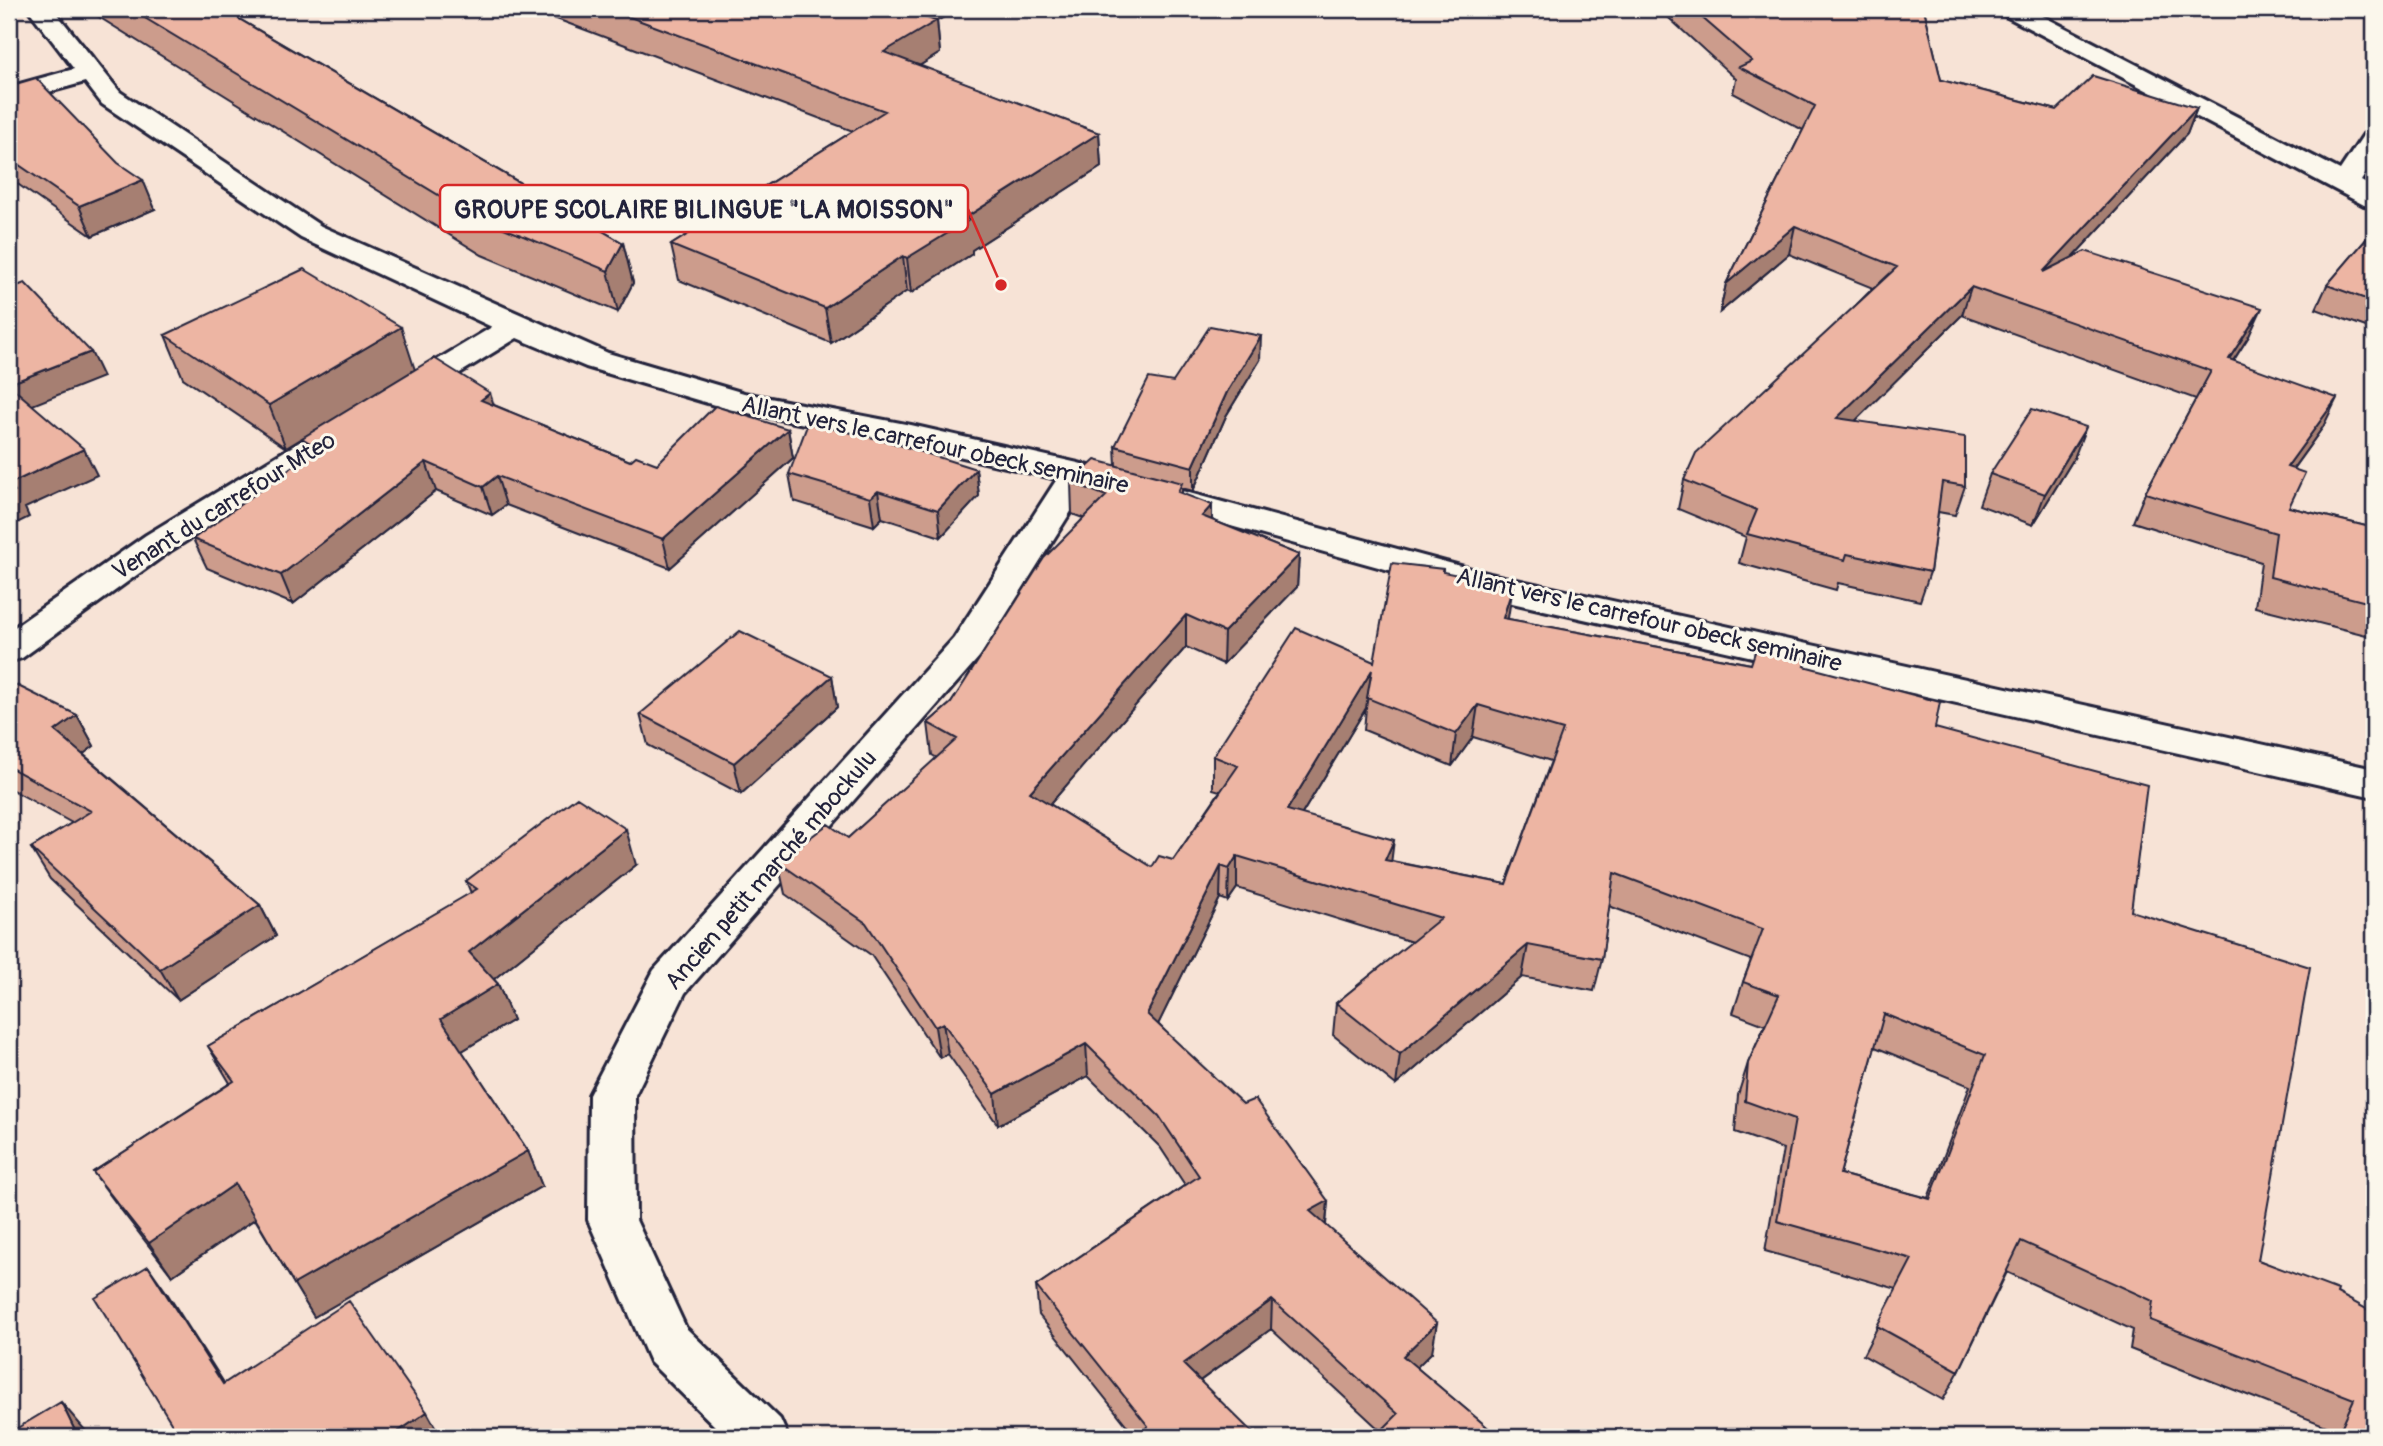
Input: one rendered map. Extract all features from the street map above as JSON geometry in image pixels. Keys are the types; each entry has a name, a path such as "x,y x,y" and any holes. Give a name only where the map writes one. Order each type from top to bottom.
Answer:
{"street":[{"name":"Allant vers le carrefour obeck seminaire","path":"40,9 111,98 311,232 515,326 597,359 739,402 911,435 1078,473 1490,586 2374,783"},
{"path":"2011,9 2374,198"},
{"path":"9,95 92,72"},
{"path":"2345,183 2374,140"},
{"name":"Venant du carrefour Mteo","path":"9,649 158,543 515,326"},
{"name":"Ancien petit marché mbockulu","path":"762,1437 668,1345 612,1220 612,1095 668,982 967,647 1078,473"}],"building":[{"path":"130,9 222,9 623,243 608,271 470,214"},
{"path":"608,9 900,9 936,21 884,52 1099,133 965,218 969,220 907,258 903,256 825,308 671,245 885,111"},
{"path":"1692,9 1924,9 1941,80 2057,110 2093,76 2197,108 2043,272 2085,251 2262,308 2229,359 2337,398 2287,467 2305,473 2289,507 2374,528 2374,604 2270,577 2276,533 2145,493 2211,371 1971,287 1837,418 1965,437 1965,486 1942,482 1930,572 1847,554 1845,560 1747,534 1757,510 1684,480 1696,453 1897,267 1795,226 1726,284 1815,106 1739,67 1752,61"},
{"path":"36,78 118,163 143,180 79,206 9,158 9,86"},
{"path":"2374,230 2374,302 2327,285"},
{"path":"304,269 401,327 269,405 165,335"},
{"path":"25,283 91,352 9,384 9,289"},
{"path":"1210,326 1261,336 1227,392 1193,467 1115,446 1149,378 1173,382"},
{"path":"434,358 490,393 481,400 630,461 636,456 657,464 715,406 788,429 663,539 497,476 483,487 426,462 281,575 193,539 318,448 302,438"},
{"path":"9,385 84,449 9,484"},
{"path":"2032,409 2086,427 2045,494 1990,474"},
{"path":"808,423 887,441 976,469 938,510 878,491 870,498 789,474"},
{"path":"1095,460 1182,483 1178,492 1212,505 1202,516 1299,555 1224,632 1186,615 1030,792 1152,867 1159,856 1173,860 1238,766 1213,756 1296,628 1374,662 1392,563 1443,569 1443,572 1513,586 1503,618 1751,664 1757,646 1807,659 1804,666 1940,702 1935,728 2147,785 2131,911 2310,967 2258,1260 2338,1290 2337,1293 2374,1313 2374,1437 2337,1437 2354,1399 2150,1320 2153,1301 2021,1241 1959,1371 1877,1326 1912,1259 1777,1221 1795,1119 1745,1101 1748,1063 1779,995 1743,982 1763,929 1614,873 1602,959 1528,945 1400,1054 1336,1003 1441,918 1237,856 1229,869 1221,866 1147,1014 1243,1104 1255,1099 1328,1201 1310,1211 1437,1323 1403,1356 1499,1437 1375,1437 1398,1414 1272,1300 1183,1364 1257,1437 1136,1437 1148,1426 1036,1286 1199,1176 1159,1116 1086,1044 995,1094 943,1023 935,1027 866,923 778,862 828,824 848,838 957,739 928,723 951,703 1044,558 1106,496 1071,482","holes":["1372,670 1367,698 1456,734 1478,705 1563,730 1506,884 1385,860 1394,840 1287,810","1884,1014 1985,1055 1930,1199 1840,1174"]},
{"path":"740,631 832,676 734,763 640,714"},
{"path":"14,684 77,715 55,731 260,905 160,969 31,848 91,811 9,767 9,687"},
{"path":"577,797 626,829 469,952 498,984 441,1019 528,1151 294,1284 235,1184 149,1243 93,1172 234,1081 208,1046 477,889 466,881"},
{"path":"148,1266 223,1384 349,1301 427,1412 390,1437 180,1437 95,1298"},
{"path":"61,1402 78,1437 9,1437 9,1433"}],"place":[{"name":"GROUPE SCOLAIRE BILINGUE \"LA MOISSON\"","path":"1001,285"}]}
